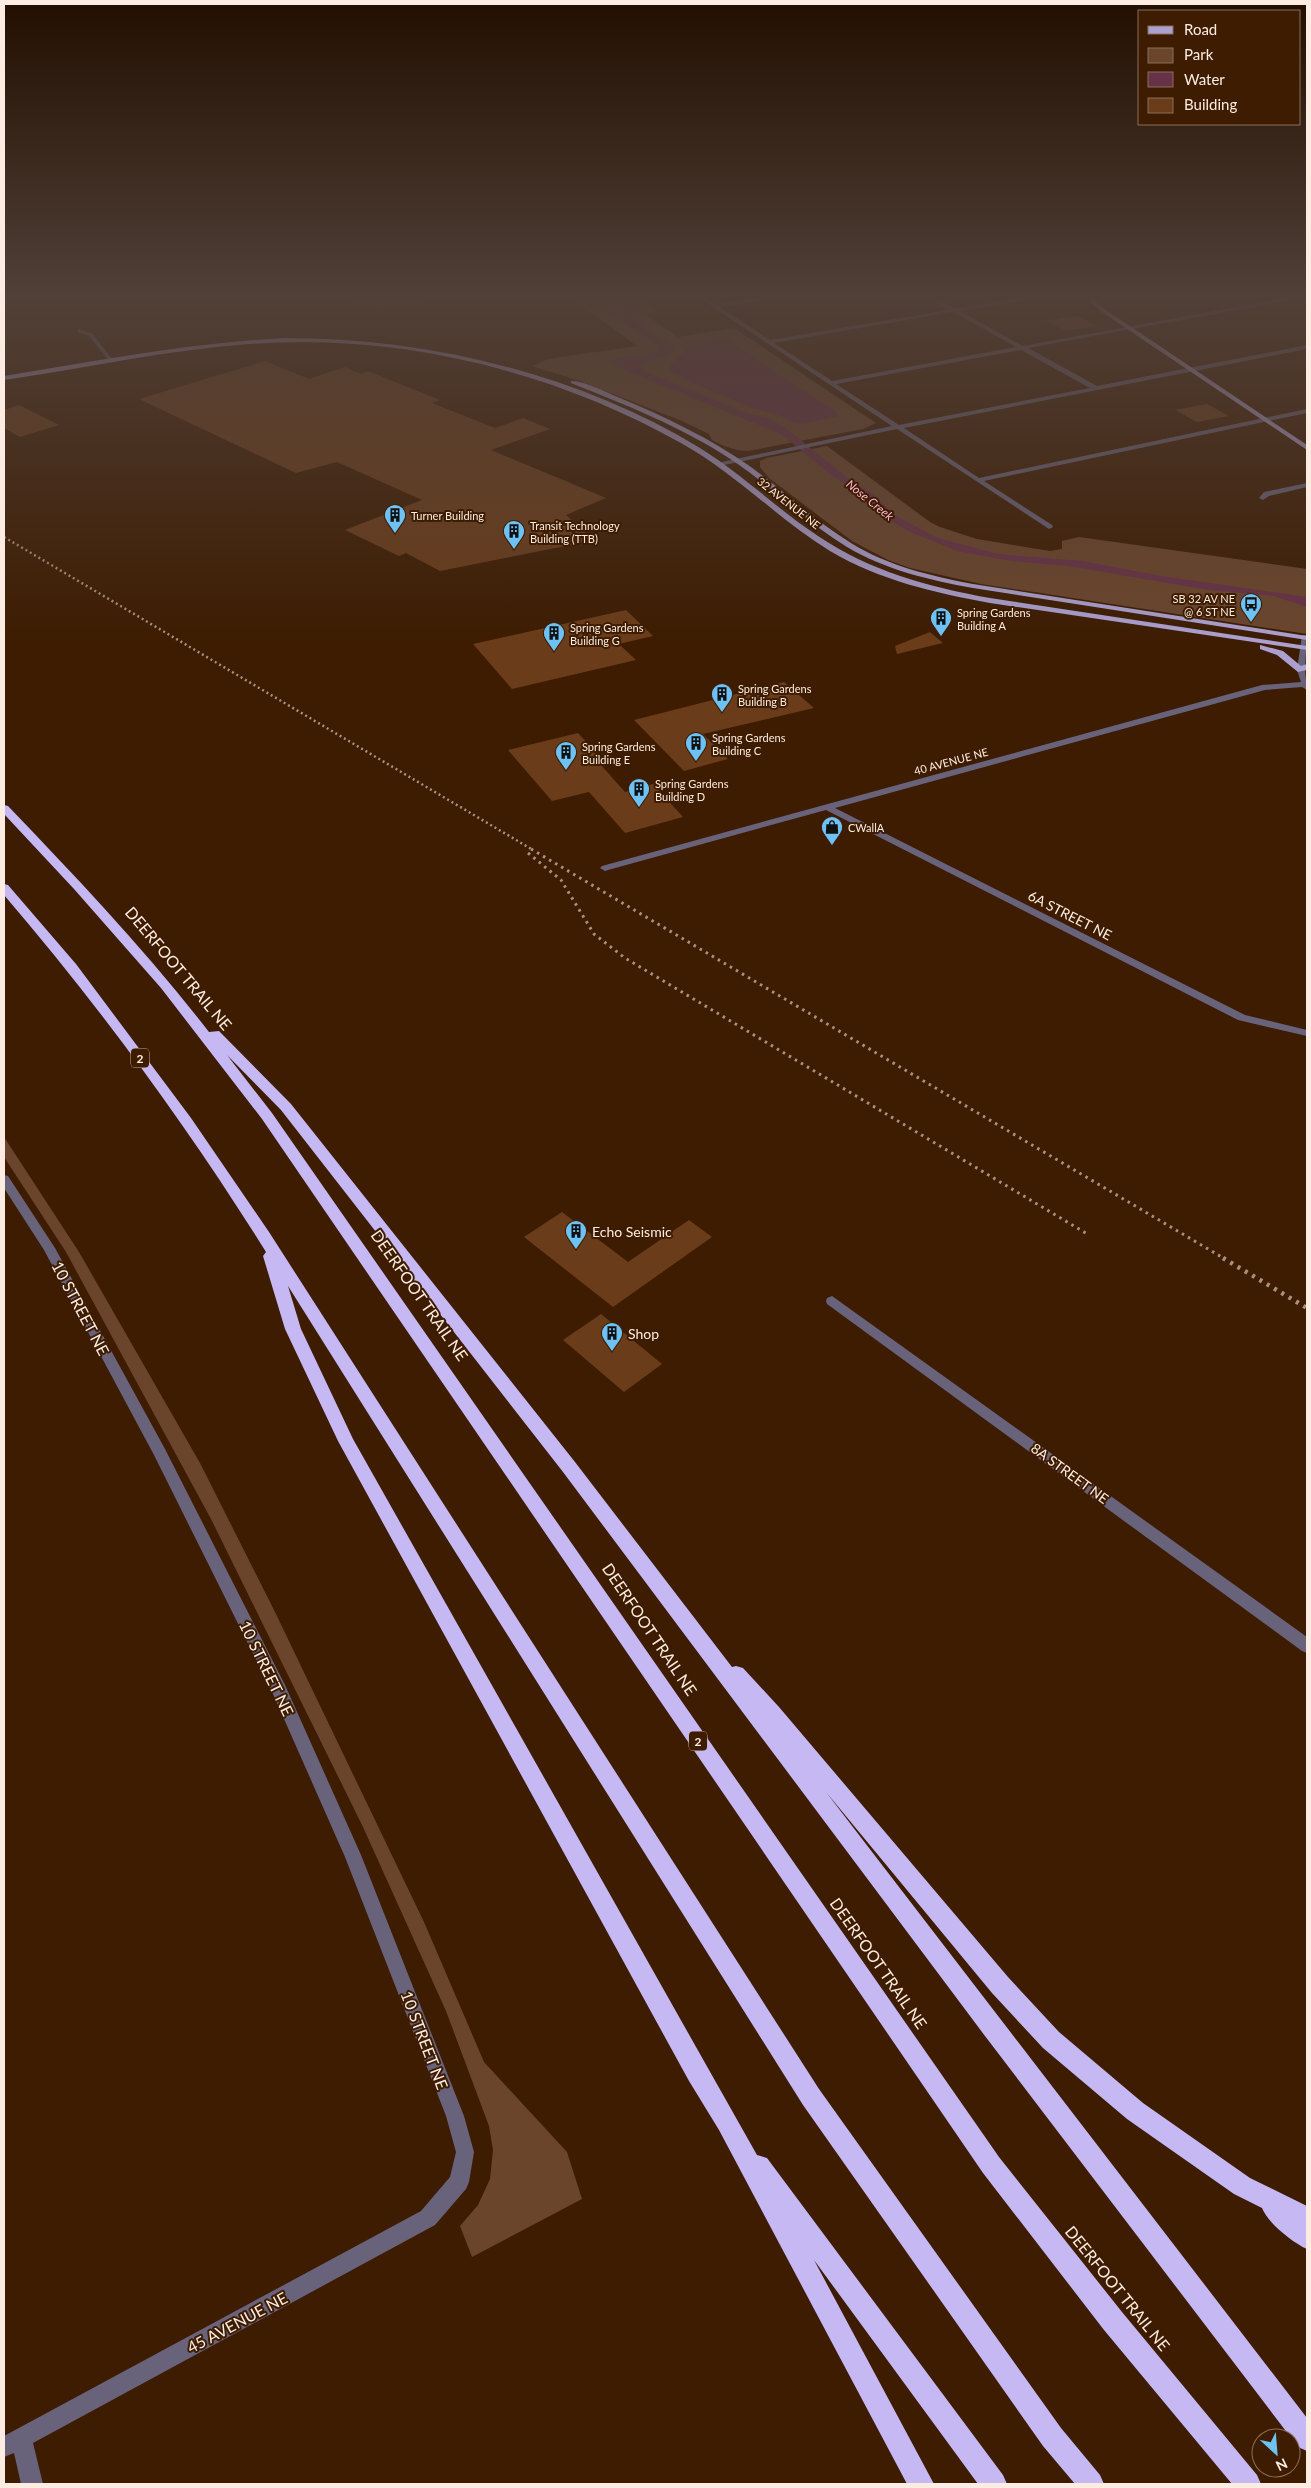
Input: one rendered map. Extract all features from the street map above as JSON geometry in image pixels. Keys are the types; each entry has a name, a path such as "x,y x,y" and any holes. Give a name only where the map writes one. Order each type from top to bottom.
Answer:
{"highway":[{"name":"DEERFOOT TRAIL NE","path":"4,808 78,886 166,985 273,1124 991,2165 1113,2321 1248,2484"},
{"name":"2","path":"4,888 72,967 186,1121 264,1236 811,2097 1052,2437 1091,2484"},
{"path":"166,985 286,1107 697,1634 762,1725 1307,2438"},
{"path":"264,1236 293,1329 346,1441 692,2064 727,2122 921,2484"},
{"path":"697,1634 772,1713 1000,1985 1051,2040 1135,2111 1242,2186 1307,2218"},
{"path":"727,2122 994,2484"},
{"path":"1259,2195 1307,2237"}],"main road":[{"name":"32 AVENUE NE","path":"616,410 647,423 720,464 837,552 874,570 911,584 943,593 1305,647"},
{"name":"32 AVENUE NE","path":"645,410 736,460 848,544 873,558 922,576 974,586 1306,638"},
{"path":"1250,410 1307,448"},
{"path":"1232,637 1280,653 1304,668"}],"street":[{"path":"872,410 1049,527"},
{"path":"720,464 766,453 983,410"},
{"path":"978,480 1307,411"},
{"path":"1263,498 1266,494 1307,485"},
{"path":"1306,638 1304,668 1306,686"},
{"name":"40 AVENUE NE","path":"605,868 1265,687 1306,686"},
{"name":"6A STREET NE","path":"826,807 1242,1018 1307,1033"},
{"name":"10 STREET NE","path":"4,1179 49,1248 156,1445 279,1690 353,1855 455,2116 465,2152 458,2182"},
{"name":"8A STREET NE","path":"832,1301 1307,1646"},
{"name":"45 AVENUE NE","path":"12,2443 428,2218 458,2182"},
{"path":"12,2443 32,2484"}],"green space":[{"path":"654,410 857,410 876,423 863,429 748,451 724,446 712,440 709,434"},
{"path":"827,446 930,522 977,539 1050,551 1062,549 1062,541 1079,537 1307,569 1307,634 981,584 910,568 888,560 852,541 769,478 760,467 760,461 767,458"},
{"path":"4,1137 79,1252 200,1463 275,1612 424,1922 484,2062 567,2152 582,2199 472,2257 460,2226 478,2205 490,2179 493,2150 489,2126 446,2011 363,1827 211,1519 66,1252 4,1157"}],"water":[{"name":"Nose Creek","path":"722,410 739,410 767,418 783,426 849,479 873,494 896,516 938,538 998,554 1082,561 1161,576 1307,597 1307,607 1274,596 1209,590 1068,566 1011,561 957,551 908,531 878,513 853,489 831,475 781,434"},
{"path":"759,410 833,410 838,416 802,424 792,422 778,415"}],"building":[{"path":"4,410 29,410 59,425 20,437 4,428"},
{"path":"163,410 450,410 495,428 523,418 550,429 491,450 606,498 566,515 588,535 584,536 590,541 440,571 406,553 399,556 345,530 422,500 337,462 296,473"},
{"path":"1175,410 1218,410 1229,416 1197,422"},
{"name":"Spring Gardens Building G","path":"626,610 653,636 619,644 636,660 512,689 473,644"},
{"path":"930,632 943,643 897,654 895,646"},
{"name":"Spring Gardens Building B","path":"784,682 814,708 703,734 728,759 684,771 634,720"},
{"path":"578,733 607,764 601,765 625,792 653,784 683,817 625,833 589,792 552,801 508,750"},
{"name":"Echo Seismic","path":"562,1212 628,1262 689,1220 712,1237 613,1307 524,1237"},
{"name":"Shop","path":"601,1314 662,1364 624,1392 563,1340"}],"railway":[{"path":"4,537 533,850"},
{"path":"531,849 1225,1259"},
{"path":"528,853 561,880 594,934 625,958 1089,1235"},
{"path":"1223,1258 1307,1308"}],"place":[{"name":"Turner Building","path":"395,534"},
{"name":"Transit Technology Building (TTB)","path":"514,550"},
{"name":"SB 32 AV NE @ 6 ST NE","path":"1251,623"},
{"name":"Spring Gardens Building A","path":"941,637"},
{"name":"Spring Gardens Building G","path":"554,652"},
{"name":"Spring Gardens Building B","path":"722,713"},
{"name":"Spring Gardens Building C","path":"696,762"},
{"name":"Spring Gardens Building E","path":"566,771"},
{"name":"Spring Gardens Building D","path":"639,808"},
{"name":"CWallA","path":"832,846"},
{"name":"Echo Seismic","path":"576,1250"},
{"name":"Shop","path":"612,1352"}]}
